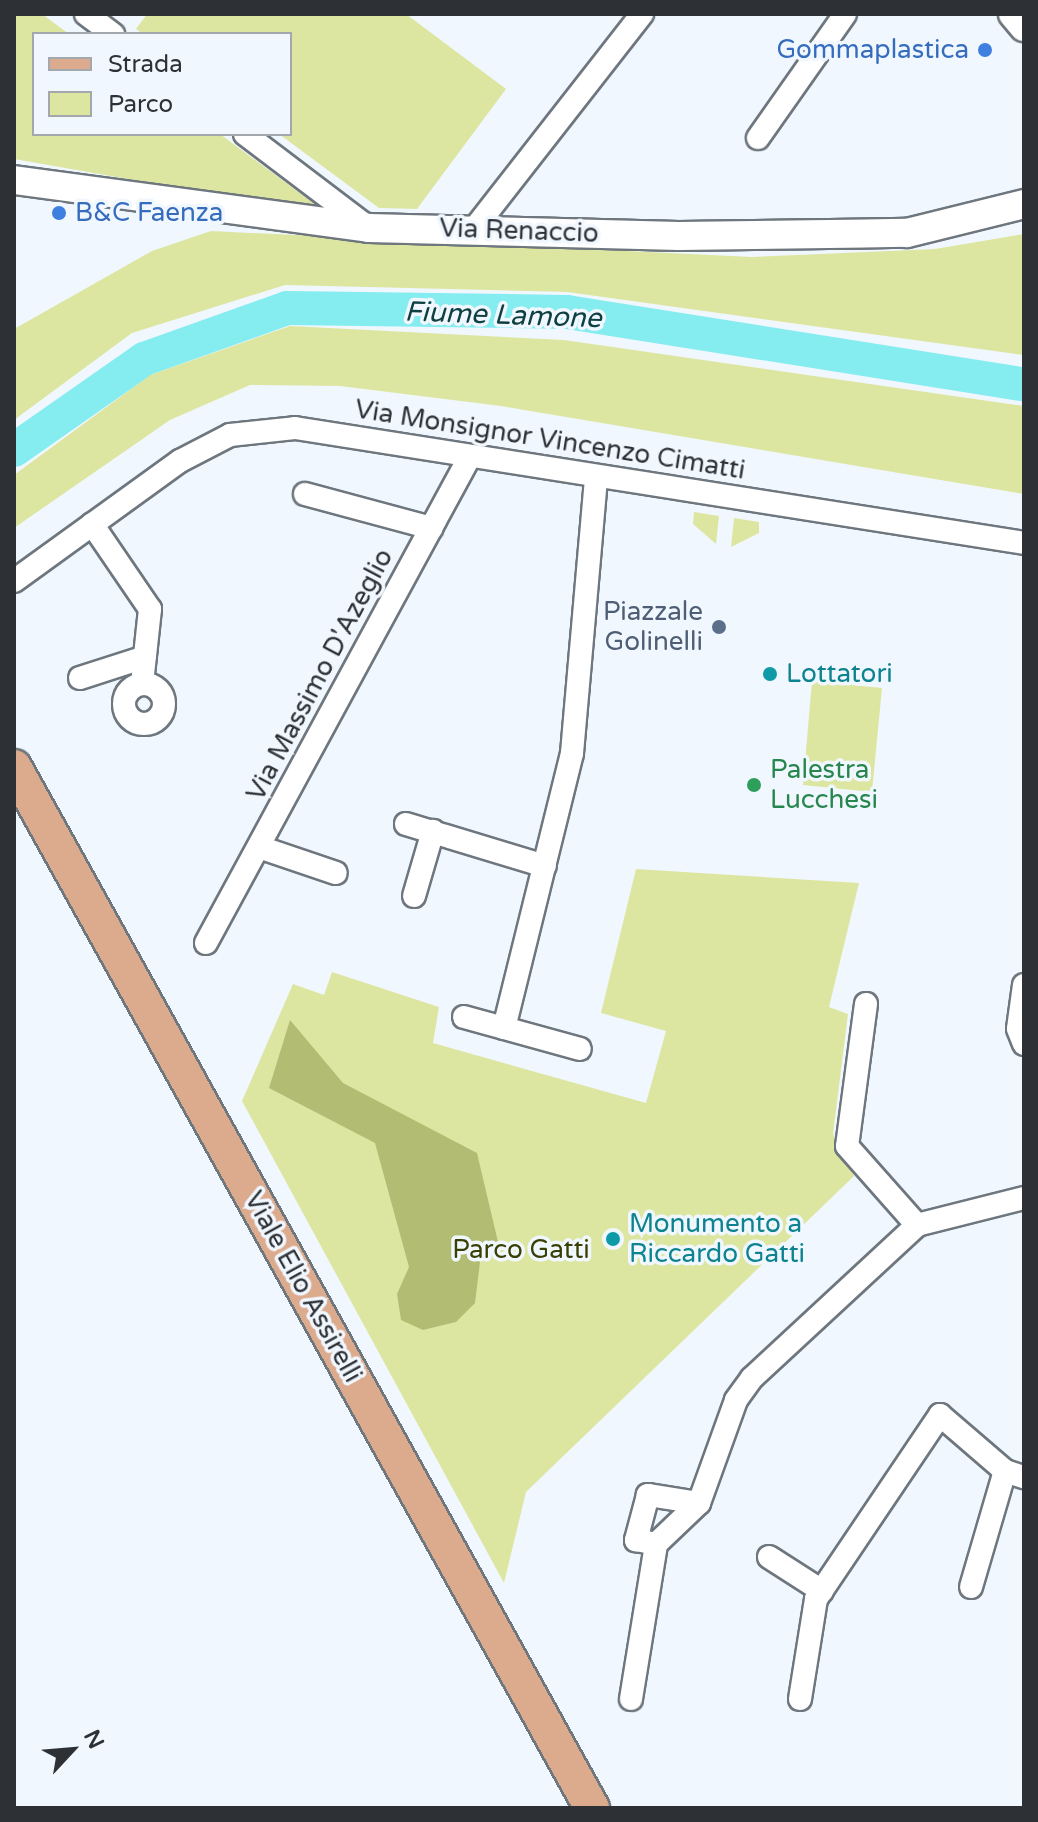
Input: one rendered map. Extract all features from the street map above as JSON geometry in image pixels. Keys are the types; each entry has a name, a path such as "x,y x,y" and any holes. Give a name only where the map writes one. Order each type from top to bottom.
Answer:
{"main road":[{"name":"Viale Elio Assirelli","path":"14,767 435,1543 574,1806"},
{"name":"Viale Elio Assirelli","path":"14,807 435,1543"}],"street":[{"path":"86,14 110,32"},
{"path":"474,229 642,14"},
{"path":"758,138 845,14"},
{"path":"1013,14 1024,27"},
{"path":"248,136 369,228"},
{"name":"Via Renaccio","path":"14,180 369,228 787,238 907,233 1024,204"},
{"name":"Via Monsignor Vincenzo Cimatti","path":"14,581 92,524 230,435 295,428 469,458 1023,543"},
{"name":"Via Massimo D'Azeglio","path":"206,943 469,458"},
{"path":"504,1028 572,753 596,477"},
{"name":"Via Massimo D'Azeglio","path":"305,494 431,528"},
{"path":"92,524 150,609 142,684"},
{"path":"80,678 145,657"},
{"path":"406,824 545,866"},
{"path":"414,896 433,831"},
{"path":"259,847 336,873"},
{"path":"1024,985 1018,1029 1024,1044"},
{"path":"866,1004 847,1146 917,1225"},
{"path":"464,1017 580,1049"},
{"path":"631,1699 656,1544 699,1503 736,1400 752,1378 917,1225 1024,1198"},
{"path":"800,1699 822,1591 940,1415 1014,1474 971,1587"},
{"path":"656,1544 636,1540 648,1495 699,1503"},
{"path":"769,1557 822,1591"}],"green space":[{"path":"14,14 42,14 66,32 32,32 32,136 223,136 316,205 305,210 14,159"},
{"path":"147,14 406,14 506,89 417,209 379,208 282,136 292,136 292,32 140,32 136,29"},
{"path":"211,231 752,257 935,249 1024,234 1024,355 567,292 285,285 132,333 14,420 14,329 152,251"},
{"path":"290,326 564,340 1024,406 1024,494 501,406 340,386 250,385 170,420 14,528 14,475 150,375"},
{"path":"694,512 719,516 716,544 693,524"},
{"path":"734,518 759,522 759,533 731,547"},
{"path":"812,681 882,688 872,792 803,785"},
{"name":"Parco Gatti","path":"636,869 859,883 829,1007 848,1014 833,1134 854,1176 526,1492 504,1583 242,1101 293,984 324,995 332,972 439,1007 433,1043 646,1103 666,1031 601,1013"},
{"path":"290,1020 343,1083 477,1153 498,1242 481,1254 475,1303 456,1322 423,1330 401,1320 397,1294 409,1267 375,1143 269,1088"}],"waterway":[{"name":"Fiume Lamone","path":"14,450 144,359 287,308 567,312 1024,384"}],"place":[{"name":"Gommaplastica","path":"985,50"},
{"name":"B&C Faenza","path":"59,213"},
{"name":"Piazzale Golinelli","path":"719,627"},
{"name":"Lottatori","path":"770,674"},
{"name":"Palestra Lucchesi","path":"754,785"},
{"name":"Monumento a Riccardo Gatti","path":"613,1239"}]}
